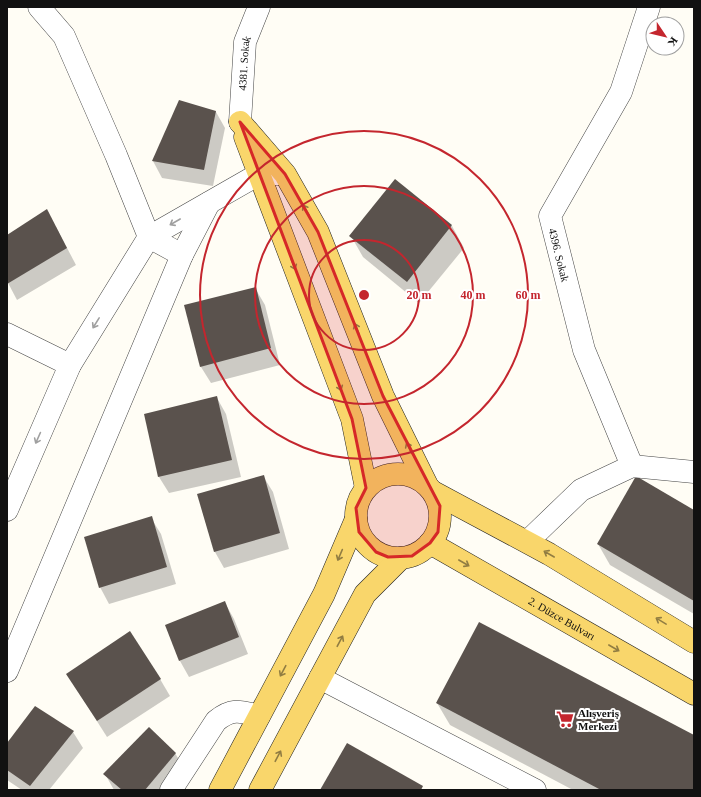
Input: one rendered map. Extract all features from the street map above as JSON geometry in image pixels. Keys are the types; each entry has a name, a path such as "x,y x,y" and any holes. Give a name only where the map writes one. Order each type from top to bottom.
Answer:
{"main road":[{"path":"240,122 352,419 366,488"},
{"path":"240,122 285,174 318,232 383,396 440,506 441,519 438,532 430,543 422,551 401,558 388,557 376,552 366,543 359,532 356,519"},
{"path":"220,790 324,594 356,519 360,497 366,488 376,479 389,474 395,473 415,476 430,488 528,542 694,642"},
{"name":"2. Düzce Bulvarı","path":"430,543 694,694"},
{"path":"260,790 365,594 401,558"}],"street":[{"path":"39,7 64,36 119,161 149,237 182,255"},
{"name":"4381. Sokak","path":"240,122 245,42 258,7"},
{"name":"4396. Sokak","path":"632,466 584,350 550,216 621,92 649,7"},
{"path":"7,510 70,365 149,237 259,174 285,174"},
{"path":"7,671 182,255 209,203"},
{"path":"7,334 70,365"},
{"path":"528,542 581,490 632,466 694,472"},
{"path":"320,678 535,790"},
{"path":"171,790 216,722 223,716 239,711 259,716"}],"highlighted area":[{"path":"240,122 285,174 318,232 383,396 440,506 438,532 430,543 412,556 388,557 376,552 359,532 356,508 366,488 352,419"}],"building":[{"path":"179,100 216,111 204,170 152,161"},
{"path":"395,179 452,225 407,282 349,236"},
{"path":"47,209 67,248 7,284 7,235"},
{"path":"256,287 271,348 200,367 184,305"},
{"path":"217,396 232,460 158,477 144,414"},
{"path":"264,475 280,533 214,552 197,494"},
{"path":"636,476 694,510 694,601 597,544"},
{"path":"152,516 167,567 99,588 84,537"},
{"path":"225,601 239,637 179,661 165,625"},
{"name":"Alışveriş Merkezi","path":"479,622 694,735 694,790 601,790 436,703"},
{"path":"130,631 161,679 97,721 66,674"},
{"path":"35,706 74,731 30,786 7,770 7,743"},
{"path":"149,727 176,753 145,790 122,790 103,774"},
{"path":"347,743 423,786 421,790 320,790"}],"place":[{"name":"Alışveriş Merkezi","path":"565,719"}]}
